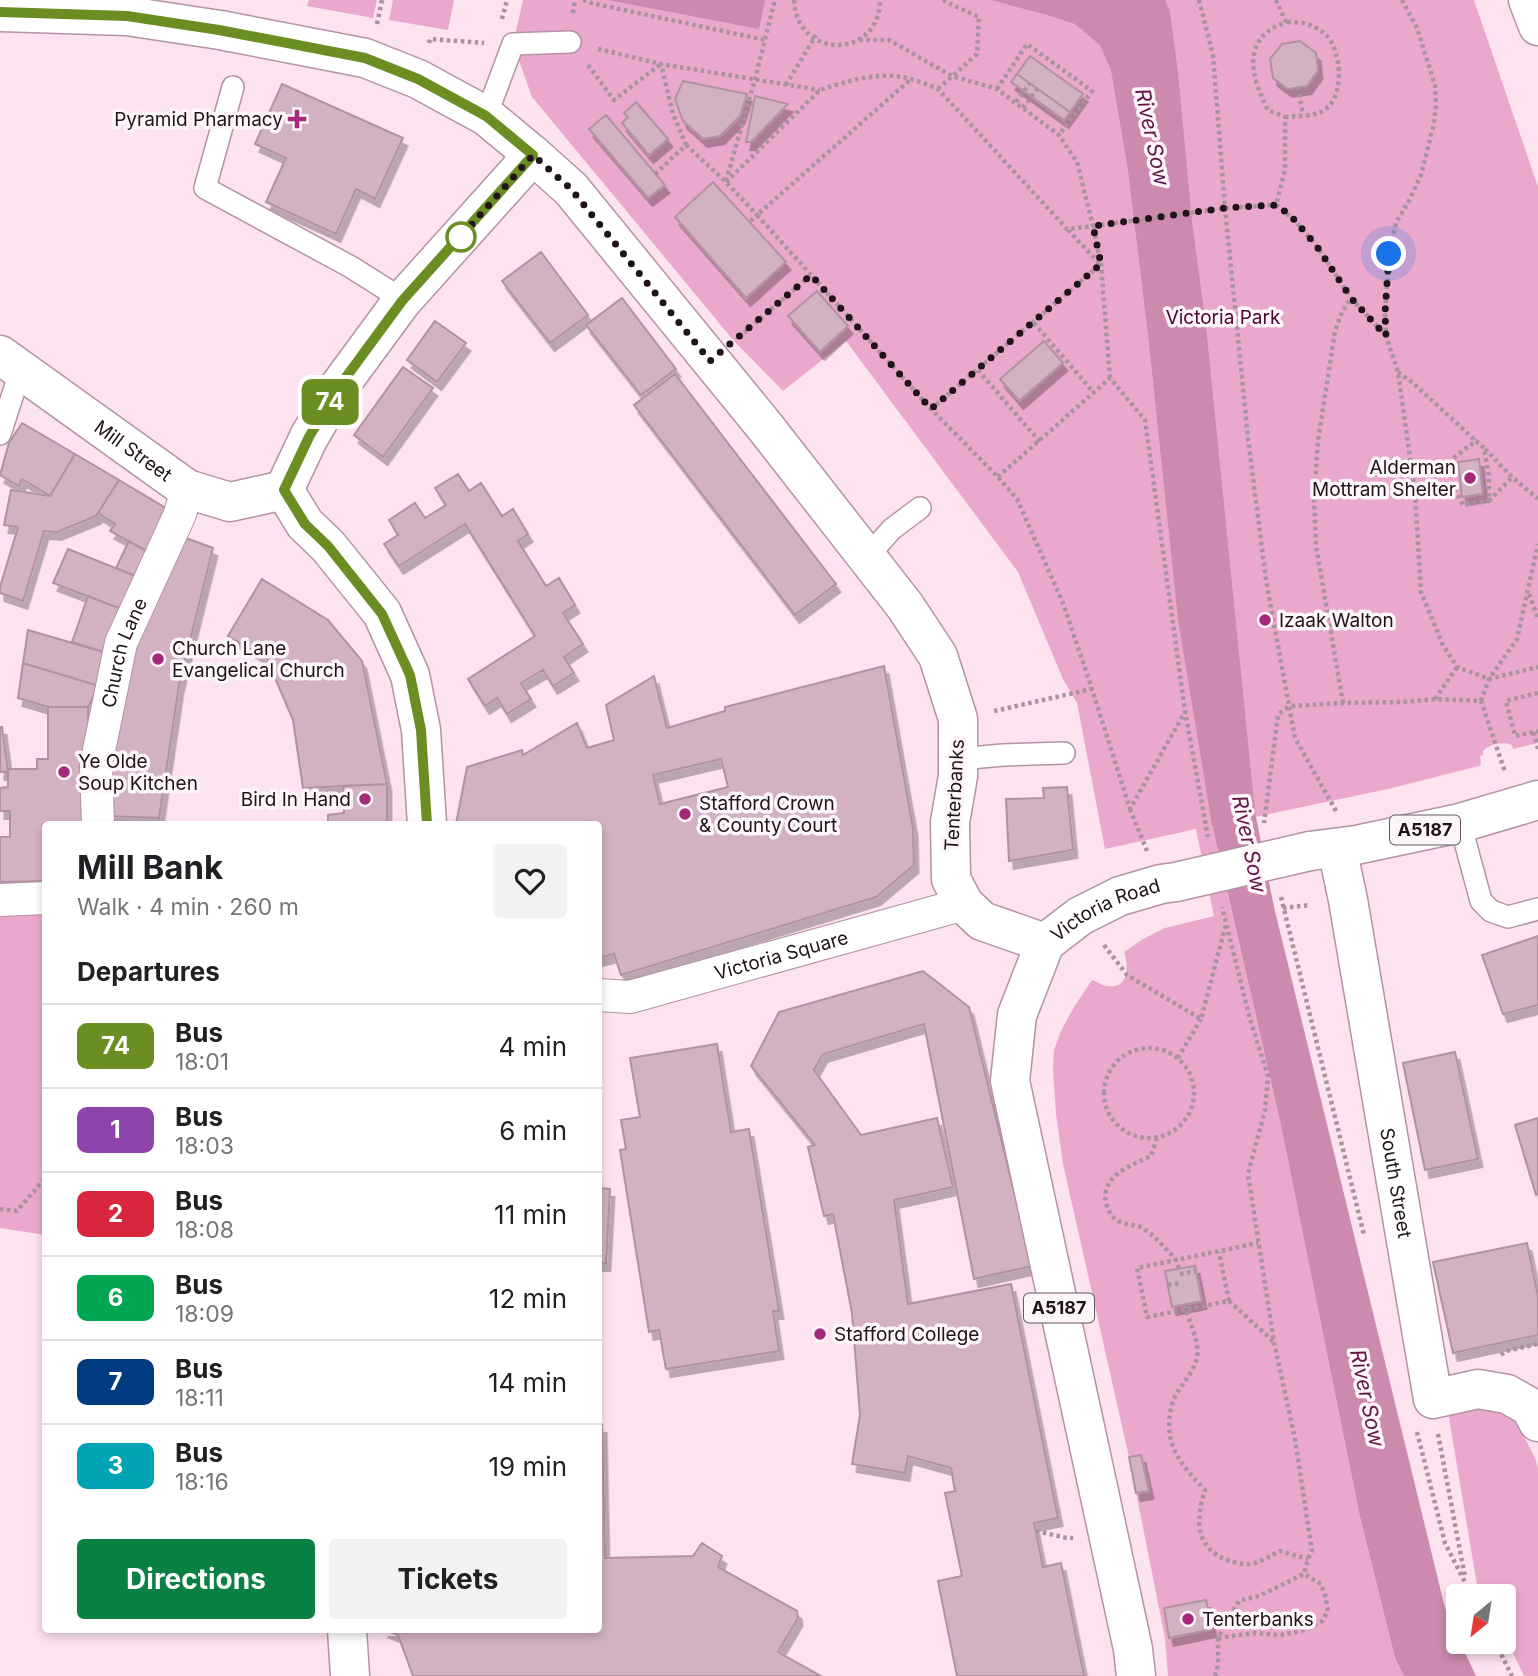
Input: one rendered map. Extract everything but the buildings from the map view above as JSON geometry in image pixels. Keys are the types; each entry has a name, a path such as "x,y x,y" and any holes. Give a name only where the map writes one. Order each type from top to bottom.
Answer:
{"main road":[{"path":"1528,0 1538,26"},
{"name":"Tenterbanks","path":"0,12 127,16 219,30 365,58 418,79 486,116 571,189 867,556 938,656 958,719 958,776 950,822 951,879 964,904"},
{"path":"427,821 421,730 410,675 382,614 328,546 305,524 284,490 309,437 338,388 402,301 533,155"},
{"name":"Mill Street","path":"10,362 187,489 230,502 284,490"},
{"name":"Victoria Road","path":"1045,943 1080,916 1120,896 1161,884 1460,823 1527,803"},
{"name":"South Street","path":"1324,850 1348,900 1424,1414"},
{"path":"964,904 982,920 1045,943"},
{"name":"A5187","path":"1045,943 1017,1015 1010,1081 1130,1636 1136,1676"},
{"path":"1424,1414 1478,1388 1507,1394 1530,1407 1538,1422"},
{"path":"348,1633 350,1676"}],"street":[{"name":"Church Lane","path":"98,821 96,765 121,643 180,514 187,489"},
{"path":"0,900 42,898"},
{"name":"Victoria Square","path":"602,995 630,997 964,904"}],"lane":[{"path":"486,116 513,44 570,41"},
{"path":"233,87 205,188 351,267 402,301"},
{"path":"0,434 10,362"},
{"path":"867,556 892,529 920,508"},
{"path":"958,759 1063,753"},
{"path":"1460,823 1482,901 1491,911 1508,916 1538,909"}],"path":[{"path":"376,28 382,0"},
{"path":"501,22 507,0"},
{"path":"583,0 765,40"},
{"path":"726,182 775,0"},
{"path":"794,0 794,12 805,32 824,44 835,46 858,40 867,33 874,25 880,0"},
{"path":"938,89 977,54 979,17 942,0"},
{"path":"1199,0 1213,55 1225,208 1266,580 1295,738 1330,801"},
{"path":"1276,0 1286,22"},
{"path":"1402,0 1417,28 1435,85 1436,105 1421,175 1396,223 1389,254 1385,313 1386,336 1398,372 1415,493 1421,592 1443,645 1457,667 1489,679 1538,667"},
{"path":"1286,22 1302,22 1314,26 1327,36 1335,48 1340,82 1334,101 1323,112 1285,117 1268,110 1260,94 1253,61 1254,52 1266,32 1286,22"},
{"path":"786,85 815,37"},
{"path":"418,79 430,39 495,44"},
{"path":"858,40 889,40 952,76 997,89 1059,135 1077,162 1101,264 1110,378 1146,420 1185,711 1210,848"},
{"path":"570,41 661,64 820,90"},
{"path":"570,41 614,100 661,64"},
{"path":"997,89 1027,44 1082,83 1093,92 1059,135"},
{"path":"661,64 673,114 686,145 757,215 931,409 1017,499 1063,603 1130,809 1185,711"},
{"path":"726,182 820,90 878,76 899,76 938,89 1101,264"},
{"path":"750,222 911,79"},
{"path":"1016,103 1030,83"},
{"path":"1298,88 1303,115"},
{"path":"1023,108 1037,89"},
{"path":"1276,205 1286,170 1285,117"},
{"path":"655,174 686,145"},
{"path":"1067,229 1216,209 1276,205 1290,215 1316,245 1351,298 1386,336"},
{"path":"931,409 1101,264"},
{"path":"710,361 811,275"},
{"path":"1343,703 1317,546 1314,498 1318,441 1335,331 1351,298"},
{"path":"1034,323 1094,393"},
{"path":"978,370 1040,442"},
{"path":"1398,372 1538,499"},
{"path":"998,477 1110,378"},
{"path":"1476,441 1452,458 1453,486 1463,505 1489,501 1512,477"},
{"path":"1484,448 1489,477 1489,501"},
{"path":"1415,493 1453,486"},
{"path":"1527,803 1481,701 1489,679 1517,639 1538,544"},
{"path":"1528,593 1538,618"},
{"path":"1435,699 1457,667"},
{"path":"958,719 1092,689"},
{"path":"1538,693 1507,701 1515,736 1536,732 1538,749"},
{"path":"1264,824 1278,715 1289,706 1435,699 1481,701"},
{"path":"1281,896 1367,1247"},
{"path":"1215,1676 1218,1638 1239,1601 1259,1596 1304,1574 1312,1551 1295,1439 1274,1342 1248,1174 1265,1110 1268,1076 1220,901"},
{"path":"1080,916 1127,975 1201,1019"},
{"path":"1178,1058 1201,1019 1226,923"},
{"path":"1141,1048 1167,1051 1178,1058 1187,1068 1195,1092 1193,1105 1180,1127 1157,1138 1131,1135 1120,1128 1111,1119 1103,1094 1110,1069 1118,1059 1141,1048"},
{"path":"1157,1138 1152,1156 1117,1174 1111,1180 1105,1200 1109,1211 1117,1220 1141,1226 1157,1239 1176,1260 1179,1271 1196,1272"},
{"path":"0,1209 17,1211 42,1182"},
{"path":"1229,1301 1147,1317 1137,1268 1258,1243"},
{"path":"1219,1252 1229,1301 1274,1342"},
{"path":"1168,1285 1181,1283"},
{"path":"1186,1308 1197,1355 1186,1382 1175,1395 1170,1413 1169,1433 1179,1460 1205,1490 1199,1508 1201,1535 1208,1547 1219,1556 1245,1565 1280,1551 1308,1559"},
{"path":"1506,1351 1538,1344"},
{"path":"1466,1584 1433,1410 1424,1414 1445,1543 1466,1584"},
{"path":"1036,1531 1068,1538"},
{"path":"1218,1638 1254,1633 1281,1635 1305,1630 1322,1621 1328,1611 1321,1584 1304,1574"},
{"path":"1501,1654 1511,1676"}],"green space":[{"path":"309,0 377,0 373,18 307,6"},
{"path":"393,0 454,0 448,30 389,20"},
{"name":"Victoria Park","path":"523,0 1474,0 1538,187 1538,743 1513,749 1512,745 1496,744 1483,751 1479,766 1388,789 1212,826 1280,1121 1360,1517 1395,1658 1404,1676 1168,1676 1165,1638 1129,1457 1063,1164 1053,1070 1054,1050 1061,1031 1092,980 1106,986 1120,984 1127,969 1124,952 1165,928 1214,916 1196,829 1105,849 1077,703 1063,679 1018,572 846,341 783,391 734,341 532,97 513,44"},
{"path":"42,909 42,1235 0,1228 0,912"},
{"path":"1479,1405 1515,1419 1535,1458 1538,1468 1538,1676 1524,1676 1514,1654 1516,1654 1516,1584 1477,1584 1447,1406"}],"water":[{"path":"608,0 765,0 759,29"},
{"name":"River Sow","path":"991,0 1165,0 1170,12 1206,326 1255,812 1274,907 1446,1610 1446,1654 1466,1654 1476,1676 1404,1676 1395,1658 1360,1517 1280,1121 1212,825 1178,619 1128,170 1111,70 1100,45 1075,24"}],"bus line":[{"name":"74","path":"0,12 127,16 219,30 365,58 418,79 486,116 533,155 402,301 338,388 309,437 284,490 305,524 328,546 382,614 410,675 421,730 427,821"}],"place":[{"name":"Pyramid Pharmacy","path":"297,119"},
{"name":"Alderman Mottram Shelter","path":"1470,478"},
{"name":"Izaak Walton","path":"1265,620"},
{"name":"Church Lane Evangelical Church","path":"158,659"},
{"name":"Ye Olde Soup Kitchen","path":"64,772"},
{"name":"Bird In Hand","path":"365,799"},
{"name":"Stafford Crown & County Court","path":"685,814"},
{"name":"Stafford College","path":"820,1334"},
{"name":"Tenterbanks","path":"1188,1619"}],"route":[{"path":"461,237 458,240 533,155 571,189 710,361 811,275 931,409 1101,264 1093,226 1225,208 1276,205 1290,215 1316,245 1351,298 1386,336 1389,254"}]}
